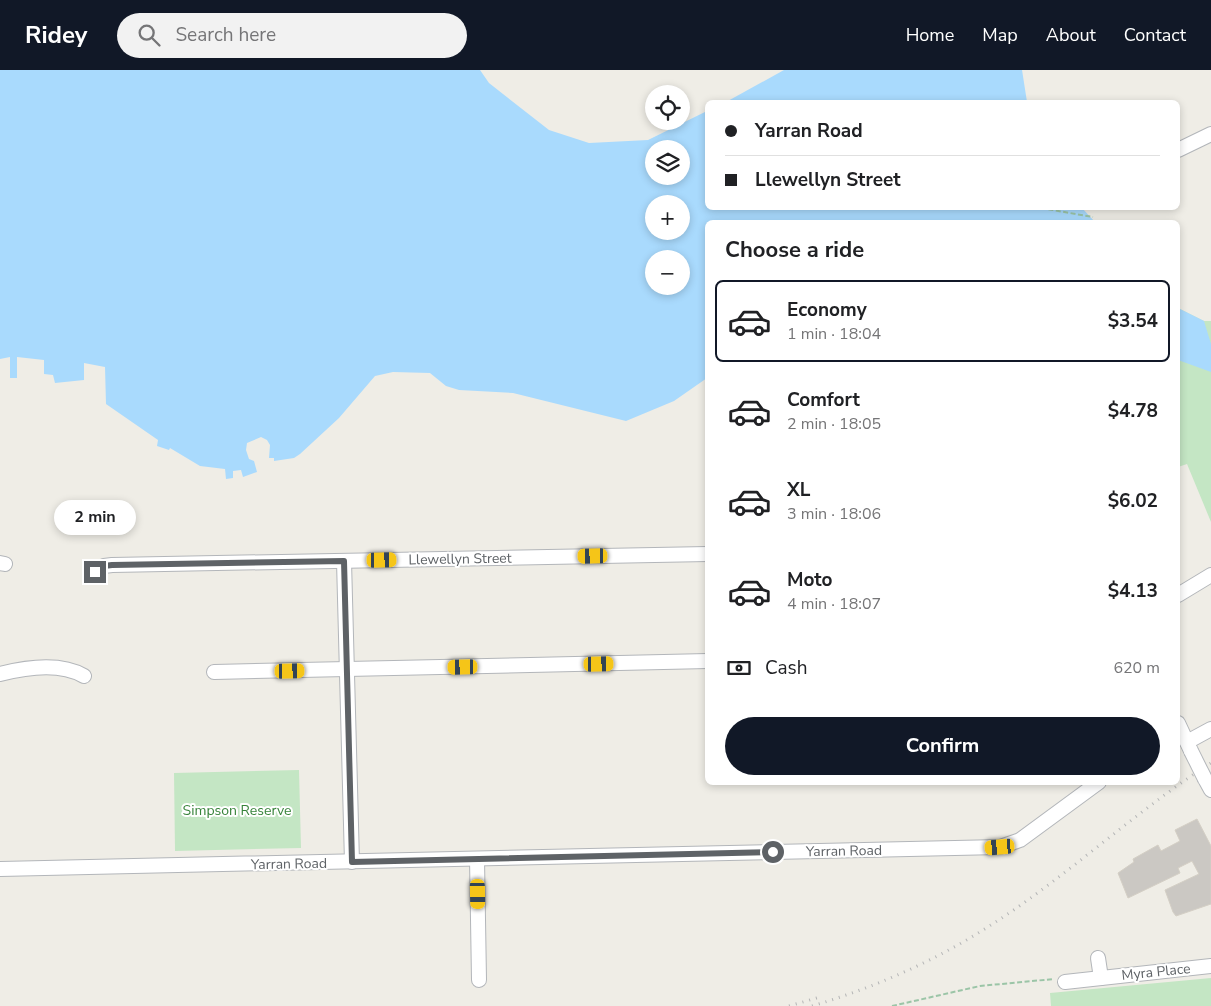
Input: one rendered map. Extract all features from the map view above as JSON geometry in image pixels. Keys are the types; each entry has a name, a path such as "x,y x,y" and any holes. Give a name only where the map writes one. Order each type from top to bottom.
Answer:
{"street":[{"path":"1180,149 1211,134"},
{"name":"Llewellyn Street","path":"95,572 104,566 112,565 705,554"},
{"path":"344,561 352,862"},
{"path":"1180,594 1211,575"},
{"path":"214,672 705,661"},
{"path":"0,674 26,668 67,668 84,676"},
{"path":"1180,729 1186,746 1208,784"},
{"path":"1186,746 1211,729"},
{"name":"Yarran Road","path":"0,869 1000,847 1020,840 1095,785"},
{"path":"477,859 479,980"},
{"name":"Myra Place","path":"1098,958 1102,978"},
{"name":"Myra Place","path":"1065,982 1211,966"}],"path":[{"path":"1053,210 1093,217"},
{"path":"892,1006 980,986 1053,978 1065,982"}],"green space":[{"path":"1180,309 1204,321 1211,321 1211,522 1187,464 1180,466"},
{"name":"Simpson Reserve","path":"299,770 301,848 175,851 174,773"},
{"path":"1211,978 1211,1006 1051,1006 1050,993"}],"water":[{"path":"0,70 480,70 489,83 549,130 589,143 645,140 645,185 690,185 690,140 648,140 668,130 690,130 690,119 705,112 705,210 1084,210 1093,220 705,220 705,379 674,401 626,421 513,393 459,390 446,386 430,373 393,372 375,376 339,418 294,458 274,461 274,458 269,458 270,445 267,440 261,437 247,443 246,450 249,459 254,461 257,472 243,477 241,470 233,471 233,478 226,479 225,469 200,466 170,448 169,450 157,446 158,440 106,404 105,367 84,363 84,380 55,383 53,375 44,374 44,360 17,357 17,378 10,378 10,357 0,359"},
{"path":"784,70 1022,70 1027,100 730,100"},
{"path":"1180,309 1204,321 1211,344 1211,372 1180,361"}],"building":[{"path":"1197,819 1211,846 1211,904 1176,916 1173,912 1165,890 1199,874 1192,861 1178,868 1180,873 1128,898 1118,873 1134,862 1133,859 1158,845 1161,851 1180,841 1175,830"}],"railway":[{"path":"1180,784 1211,763"},
{"path":"812,1006 882,982 970,938 1047,886 1179,785"},
{"path":"789,1006 820,997"}],"route":[{"path":"95,572 104,566 112,565 344,561 352,862 773,852"}]}
